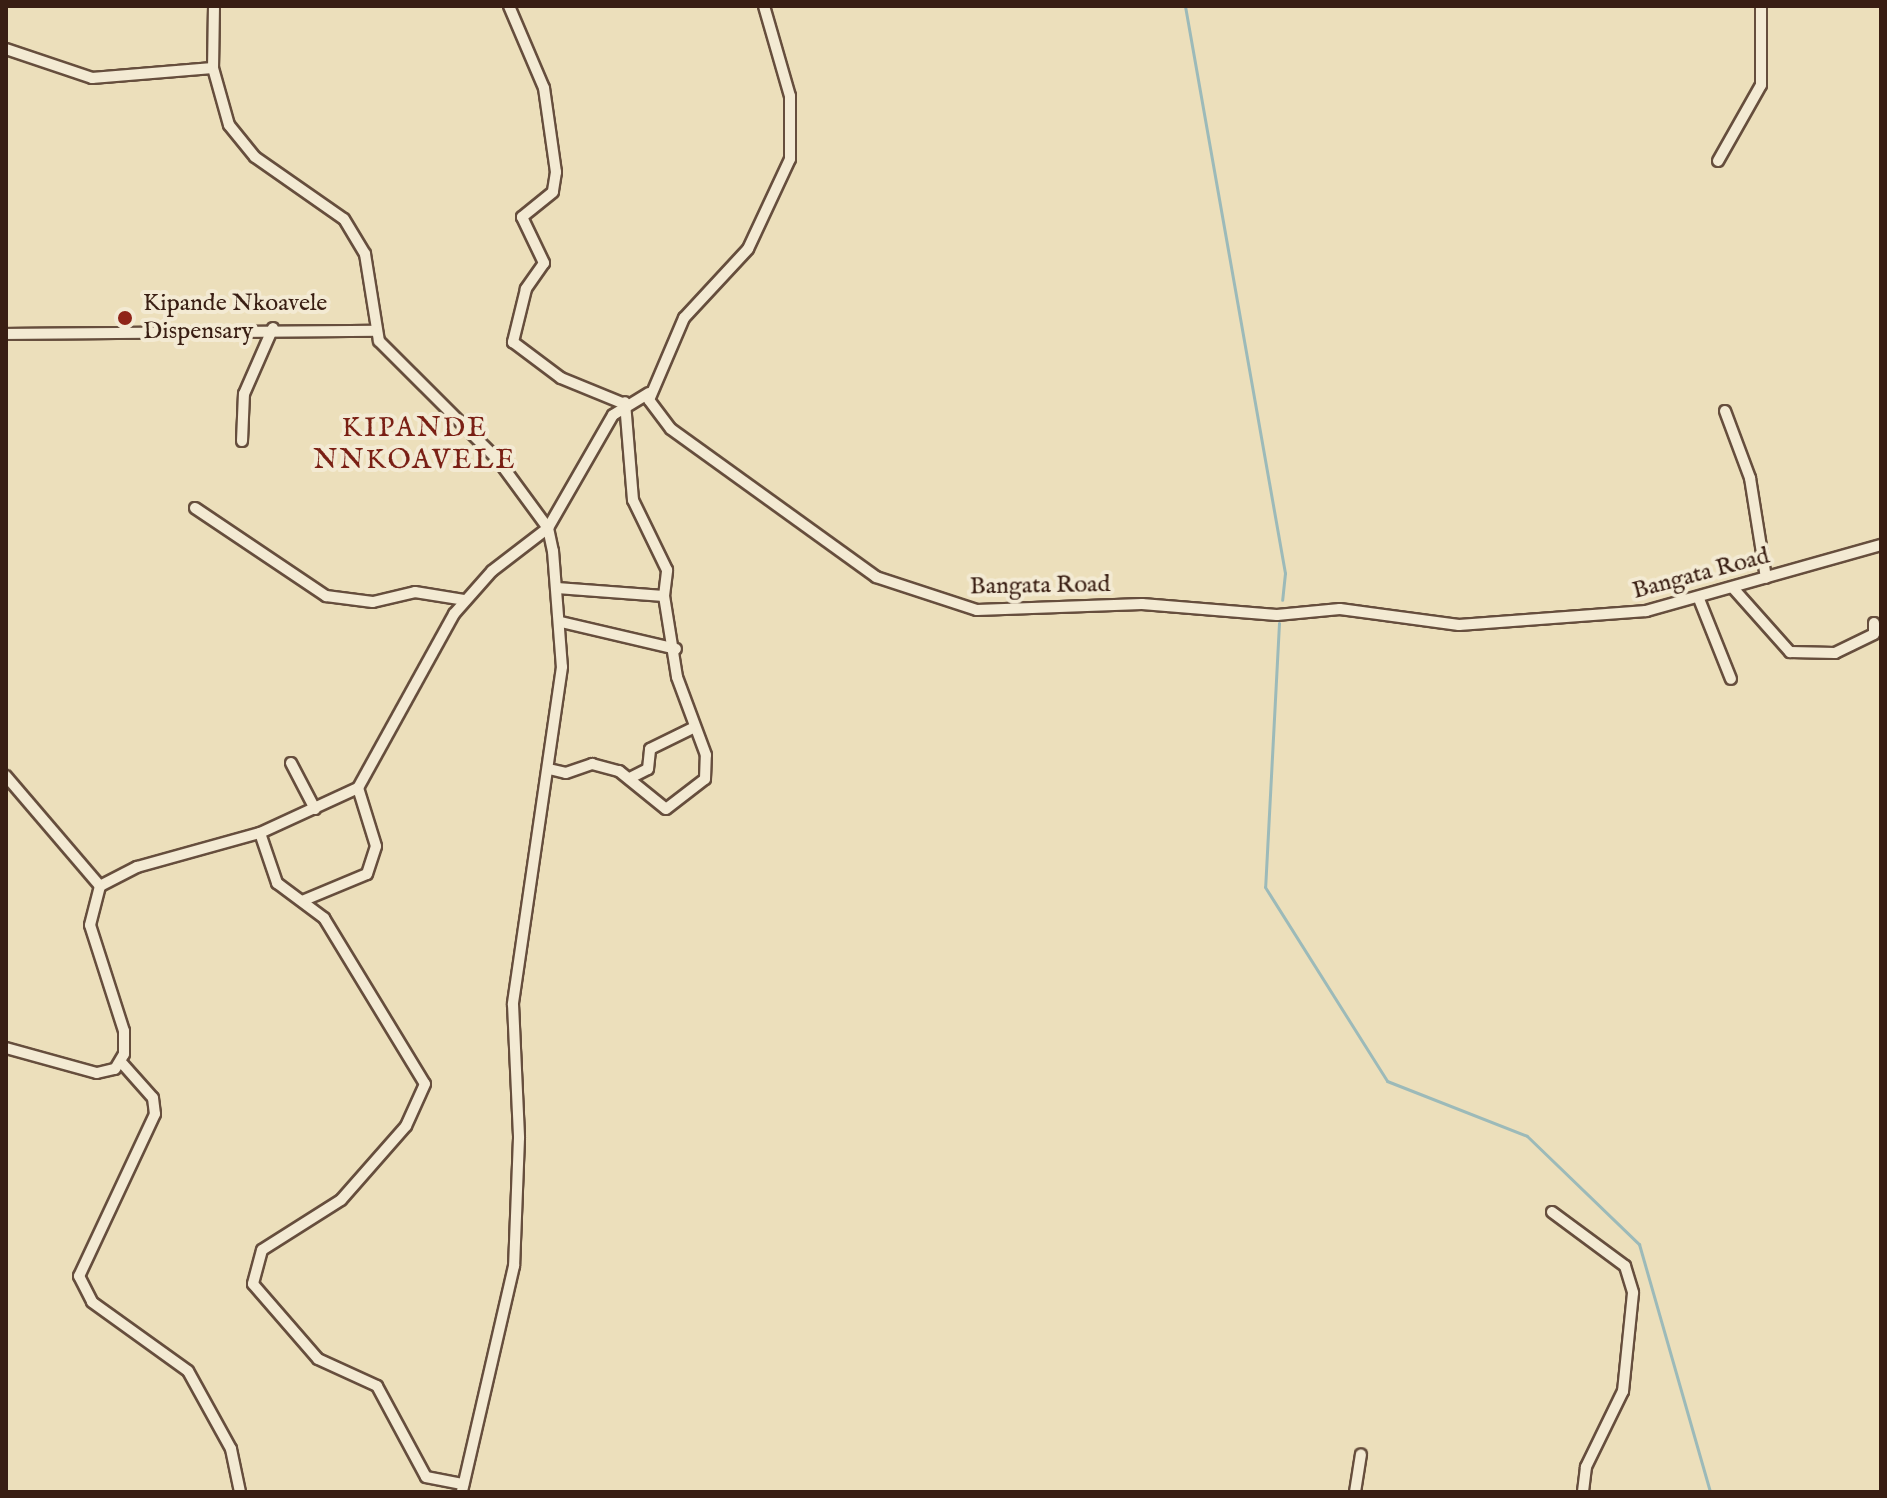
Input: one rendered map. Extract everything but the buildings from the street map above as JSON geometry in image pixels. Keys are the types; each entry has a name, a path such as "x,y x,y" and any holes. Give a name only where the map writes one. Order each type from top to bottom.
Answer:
{"street":[{"path":"214,6 213,68 222,109 242,142 326,204 359,239 374,331 498,460 548,528 561,622 549,769 513,1004 519,1138 514,1266 463,1488 426,1477 375,1383 318,1359 253,1284 262,1250 341,1200 406,1126 425,1084 329,926 277,883 260,833"},
{"path":"509,6 544,88 556,172 553,192 522,217 544,263 526,289 513,342 561,378 624,403"},
{"path":"240,1492 231,1449 188,1371 92,1302 79,1276 155,1114 153,1098 121,1062 122,1021 90,925 100,886 137,867 260,833 358,788 465,600 548,528 624,403 649,393 684,318 753,241 790,159 790,96 764,6"},
{"path":"1718,161 1761,85 1761,6"},
{"path":"6,49 92,78 213,68"},
{"path":"6,334 273,328 374,331"},
{"path":"242,441 244,394 273,328"},
{"name":"Bangata Road","path":"649,393 671,429 846,558 958,608 1142,604 1277,615 1340,609 1445,625 1622,615 1699,599 1881,545"},
{"path":"549,769 566,773 594,765 630,778 652,804 675,806 705,779 695,727 680,692 676,649 664,596 667,570 633,500 624,403"},
{"path":"1725,411 1750,478 1766,578"},
{"path":"195,508 326,596 373,602 415,592 465,600"},
{"path":"557,588 664,596"},
{"path":"1733,588 1788,651 1835,653 1874,634 1874,623"},
{"path":"1699,599 1731,679"},
{"path":"561,622 676,649"},
{"path":"630,778 649,767 650,749 695,727"},
{"path":"291,763 315,809"},
{"path":"6,776 100,886"},
{"path":"302,901 367,874 376,846 358,788"},
{"path":"6,1048 97,1073 121,1062"},
{"path":"1552,1212 1625,1266 1633,1293 1623,1391 1586,1467 1583,1492"},
{"path":"1355,1492 1361,1454"}],"waterway":[{"path":"1185,6 1285,573 1282,600"},
{"path":"1279,623 1265,887 1387,1081 1527,1136 1639,1244 1710,1492"}],"place":[{"name":"Kipande Nkoavele Dispensary","path":"125,318"}],"district":[{"name":"KIPANDE NNKOAVELE","path":"415,445"}]}
